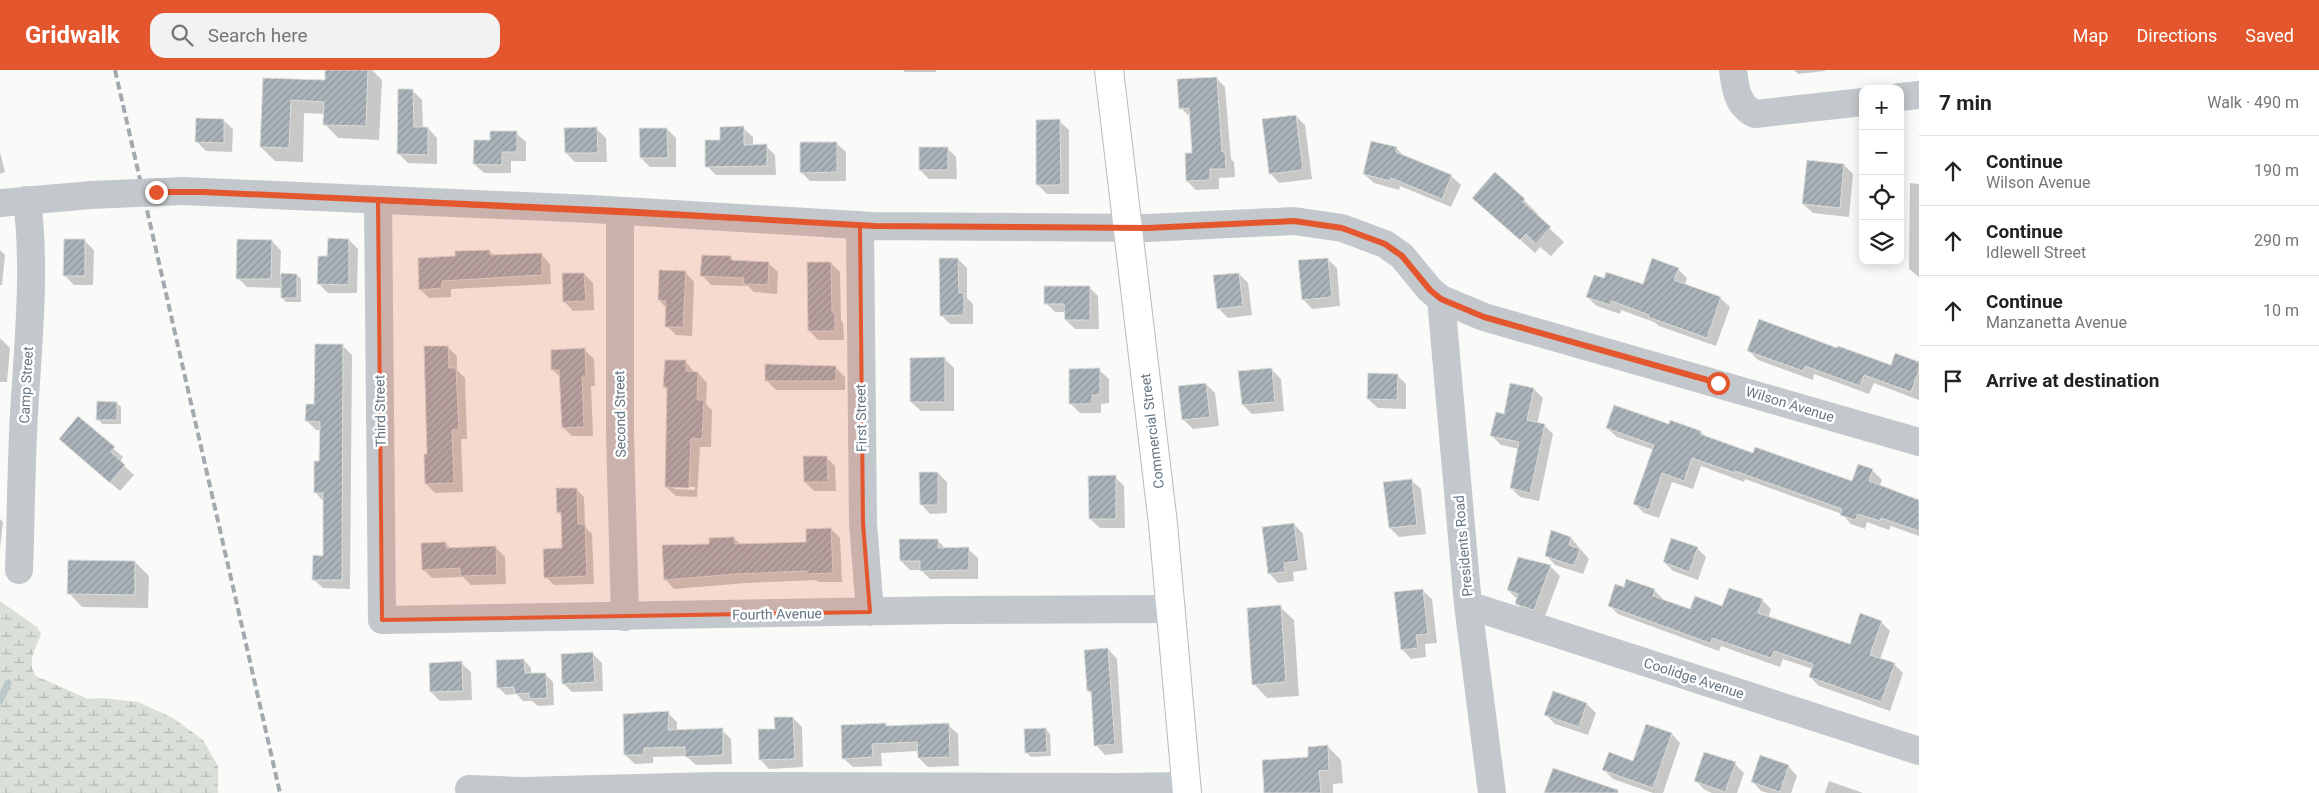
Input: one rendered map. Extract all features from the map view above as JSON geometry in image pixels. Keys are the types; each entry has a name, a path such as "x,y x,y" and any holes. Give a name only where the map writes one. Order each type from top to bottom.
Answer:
{"main road":[{"name":"Commercial Street","path":"1109,70 1172,609 1186,789"}],"street":[{"path":"1733,70 1738,93 1745,108 1755,114 1859,102"},
{"path":"1904,97 1919,95"},
{"name":"Wilson Avenue","path":"0,203 91,195 183,191 620,211 860,225 1128,228 1294,221 1342,228 1385,244 1402,256 1430,290 1441,299 1484,317 1919,442"},
{"name":"Camp Street","path":"19,570 29,322 30,242 27,200"},
{"name":"Third Street","path":"378,201 382,620"},
{"name":"Second Street","path":"620,211 620,434 625,617"},
{"name":"First Street","path":"860,225 863,523 870,612"},
{"name":"Presidents Road","path":"1441,299 1468,604 1492,793"},
{"name":"Coolidge Avenue","path":"1468,604 1919,752"},
{"name":"Fourth Avenue","path":"382,620 1172,609"},
{"path":"469,789 522,791 714,786 1128,787 1186,789"}],"highlighted area":[{"path":"378,201 860,225 863,523 870,612 382,620"}],"green space":[{"path":"0,601 37,627 41,634 32,661 33,671 36,676 88,699 102,698 138,702 173,718 203,740 218,766 218,793 0,793"}],"building":[{"path":"325,70 368,70 366,126 323,125 324,102 291,100 289,148 260,147 263,78 325,80"},
{"path":"1217,77 1222,152 1225,152 1226,169 1210,169 1210,180 1186,181 1185,153 1192,153 1189,108 1179,109 1177,79"},
{"path":"398,89 413,89 414,127 428,127 428,155 397,154"},
{"path":"1296,115 1303,170 1269,174 1262,119"},
{"path":"196,118 224,119 224,143 195,142"},
{"path":"1060,119 1061,185 1036,185 1036,120"},
{"path":"744,126 744,145 767,144 767,166 705,167 705,140 720,140 720,127"},
{"path":"597,127 598,153 565,153 564,128"},
{"path":"639,128 667,128 668,158 640,158"},
{"path":"490,131 517,131 517,152 502,152 502,165 473,164 474,140 490,140"},
{"path":"1371,141 1397,147 1396,152 1452,175 1442,199 1391,178 1390,181 1363,174"},
{"path":"800,142 837,142 837,172 800,173"},
{"path":"919,147 948,147 948,170 919,170"},
{"path":"1807,160 1844,164 1840,208 1802,204"},
{"path":"1495,172 1525,199 1523,202 1551,227 1536,244 1526,234 1520,240 1472,198"},
{"path":"328,238 349,239 349,285 317,284 318,256 327,256"},
{"path":"64,239 85,239 85,276 63,276"},
{"path":"237,239 272,240 271,279 236,279"},
{"path":"490,250 490,255 542,253 542,275 442,281 442,288 419,290 418,258 455,256 455,251"},
{"path":"702,255 731,256 731,260 769,262 768,285 743,284 744,278 700,276"},
{"path":"939,258 958,258 959,293 964,293 964,315 940,316"},
{"path":"1328,258 1332,297 1302,300 1298,260"},
{"path":"1652,258 1679,268 1674,280 1721,297 1707,338 1648,317 1649,315 1612,301 1610,305 1586,297 1594,275 1604,278 1606,272 1643,284"},
{"path":"807,262 831,262 832,312 835,312 835,331 808,331"},
{"path":"659,270 686,271 683,327 665,327 666,301 658,300"},
{"path":"281,273 297,274 297,298 281,298"},
{"path":"562,273 584,273 586,301 563,302"},
{"path":"1239,273 1243,306 1217,309 1213,275"},
{"path":"1044,286 1090,286 1090,320 1065,320 1064,304 1044,304"},
{"path":"1759,319 1837,348 1838,346 1891,365 1895,353 1919,362 1919,370 1911,392 1864,375 1860,386 1805,366 1803,371 1747,351"},
{"path":"315,344 343,344 342,580 312,580 313,555 323,556 323,493 314,493 314,461 319,461 320,422 305,421 306,404 314,404"},
{"path":"424,346 448,346 449,368 456,368 459,430 452,430 454,483 425,484 424,454 427,454"},
{"path":"585,348 586,377 582,377 584,427 562,428 559,370 551,370 551,350"},
{"path":"945,357 945,402 910,402 910,358"},
{"path":"665,360 686,360 686,371 698,372 697,400 704,400 702,439 691,438 689,488 665,487 667,387 663,387"},
{"path":"765,364 836,366 836,381 765,381"},
{"path":"1100,368 1100,395 1092,395 1092,404 1069,404 1069,369"},
{"path":"1272,368 1275,402 1242,405 1238,371"},
{"path":"1368,373 1398,374 1397,400 1367,399"},
{"path":"1206,383 1210,417 1182,420 1178,386"},
{"path":"1510,383 1534,388 1527,420 1545,424 1530,493 1510,488 1519,442 1490,436 1496,412 1504,414"},
{"path":"97,401 117,402 117,420 96,420"},
{"path":"1614,405 1669,424 1670,420 1701,431 1700,434 1753,453 1755,447 1852,481 1858,464 1873,469 1869,481 1919,500 1919,531 1881,518 1880,521 1858,514 1855,520 1840,515 1842,509 1735,471 1735,473 1692,458 1684,481 1662,473 1649,510 1633,504 1654,445 1606,428"},
{"path":"78,416 115,447 111,452 125,465 110,483 59,439"},
{"path":"803,456 827,456 828,482 804,482"},
{"path":"919,472 938,472 938,505 920,505"},
{"path":"1116,475 1116,519 1089,519 1088,476"},
{"path":"1412,479 1417,525 1389,528 1383,482"},
{"path":"556,488 577,488 578,524 585,524 587,576 544,578 543,549 562,548 561,512 557,513"},
{"path":"1294,523 1299,561 1284,563 1285,572 1268,574 1262,527"},
{"path":"831,528 833,573 807,574 807,571 664,580 662,545 709,544 709,538 734,537 735,544 806,542 806,529"},
{"path":"1551,530 1571,537 1569,545 1580,549 1574,566 1545,556"},
{"path":"1671,538 1698,547 1689,572 1663,562"},
{"path":"899,539 938,539 938,548 969,547 969,570 920,571 920,561 900,561"},
{"path":"446,542 446,548 496,546 497,575 460,576 460,568 422,570 421,543"},
{"path":"1518,557 1551,565 1534,610 1515,604 1518,594 1507,590"},
{"path":"68,560 135,561 135,595 67,594"},
{"path":"1626,579 1655,589 1653,596 1690,609 1695,596 1722,606 1729,588 1763,599 1758,613 1850,644 1860,613 1882,621 1870,655 1895,663 1881,702 1809,677 1813,664 1774,651 1771,658 1712,638 1710,643 1608,606 1615,584 1624,587"},
{"path":"1423,589 1428,634 1416,635 1418,648 1401,650 1394,592"},
{"path":"1281,605 1286,682 1252,685 1247,608"},
{"path":"1108,648 1115,744 1094,746 1091,691 1087,691 1084,650"},
{"path":"593,652 595,682 562,684 561,654"},
{"path":"524,659 525,673 546,673 547,698 529,699 529,693 515,694 514,687 497,688 496,660"},
{"path":"462,661 463,691 430,692 429,663"},
{"path":"1553,691 1587,703 1579,727 1544,715"},
{"path":"669,711 668,730 723,728 723,755 685,757 685,747 644,748 644,755 624,755 623,714"},
{"path":"774,717 793,717 795,759 759,760 758,729 775,729"},
{"path":"886,723 886,726 949,723 950,757 918,758 917,742 872,744 873,757 842,759 841,725"},
{"path":"1646,724 1672,733 1653,788 1602,770 1609,752 1633,761"},
{"path":"1046,728 1047,752 1025,753 1024,729"},
{"path":"1328,745 1329,770 1319,771 1321,793 1264,793 1262,760 1308,757 1308,747"},
{"path":"1704,752 1736,762 1725,792 1694,781"},
{"path":"1760,755 1789,765 1780,792 1751,782"},
{"path":"1553,768 1618,790 1618,793 1544,793"}],"waterway":[{"path":"0,701 8,683"}],"railway":[{"path":"115,70 280,793"}],"route":[{"path":"156,192 183,191 592,210 874,226 1148,228 1294,221 1342,228 1385,244 1402,256 1430,290 1441,299 1460,308 1484,317 1718,383"}]}
